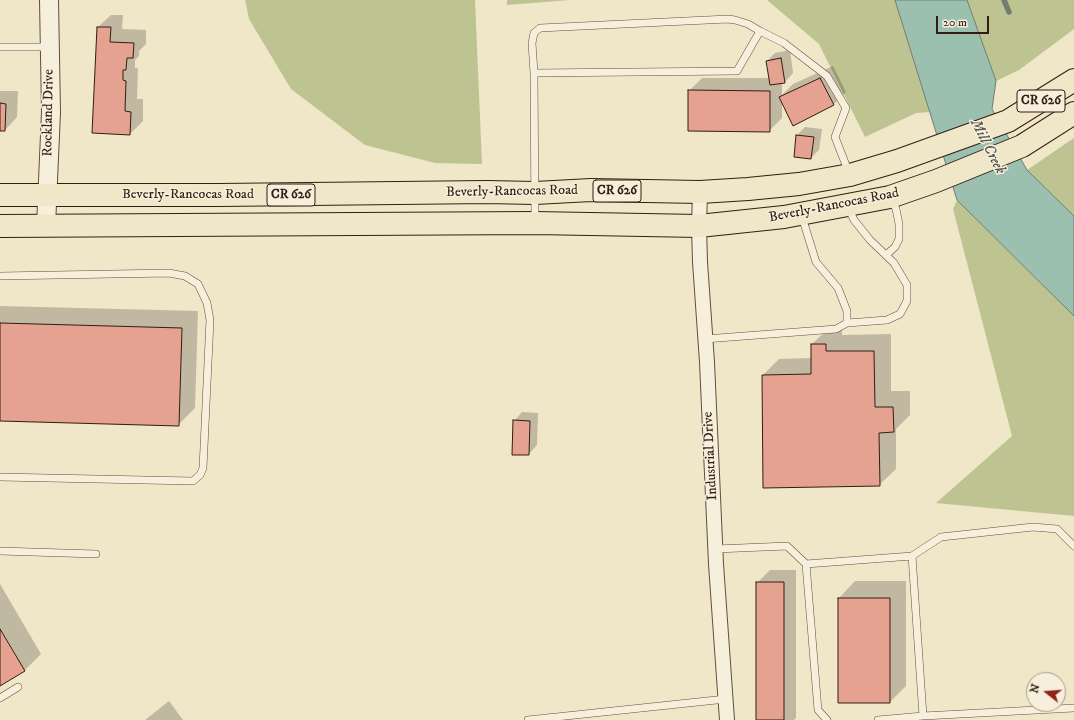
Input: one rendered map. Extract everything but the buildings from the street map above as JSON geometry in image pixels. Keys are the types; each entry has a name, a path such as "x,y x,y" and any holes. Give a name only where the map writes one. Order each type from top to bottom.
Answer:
{"main road":[{"name":"Beverly-Rancocas Road","path":"0,195 535,193 591,190 700,192 799,184 850,175 897,161 1008,121 1074,80"},
{"name":"Beverly-Rancocas Road","path":"0,226 535,223 699,226 784,217 890,197 936,181 1022,146 1074,113"}],"street":[{"name":"Rockland Drive","path":"46,226 51,112 49,0"},
{"name":"Industrial Drive","path":"700,192 699,226 716,548 727,720"}],"lane":[{"path":"535,223 534,73 532,43 534,33 540,28 728,19 748,24 784,43 826,76 846,108 835,137 850,175"},
{"path":"534,73 737,70 760,31"},
{"path":"0,47 49,47"},
{"path":"886,255 895,247 899,239 899,224 896,209 890,197"},
{"path":"705,339 836,329 847,323 886,320 900,314 908,301 906,285 894,263 870,240 854,220 847,205"},
{"path":"802,214 816,262 838,288 847,311 847,323"},
{"path":"0,276 169,274 185,276 198,284 207,302 210,320 203,468 200,475 193,481 0,477"},
{"path":"806,564 912,556 940,537 1033,526 1057,529 1074,546"},
{"path":"716,548 787,546 806,564 818,710 827,720"},
{"path":"0,551 96,554"},
{"path":"912,556 923,716"},
{"path":"0,698 18,687"},
{"path":"528,720 726,699"},
{"path":"878,720 923,716 1074,708"}],"shaded area":[{"path":"245,0 475,0 482,164 435,163 365,145 291,89 249,19"},
{"path":"507,0 570,0 507,5"},
{"path":"767,0 895,0 930,112 916,113 865,137 819,44"},
{"path":"967,0 1074,0 1074,29 1019,70 996,81"},
{"path":"1074,138 1074,216 1027,170"},
{"path":"957,200 1074,316 1074,516 936,503 1012,436 953,209"}],"water":[{"name":"Mill Creek","path":"895,0 967,0 996,81 992,109 1027,170 1074,216 1074,316 957,200"}],"waterway":[{"path":"1004,0 1009,12"}]}
